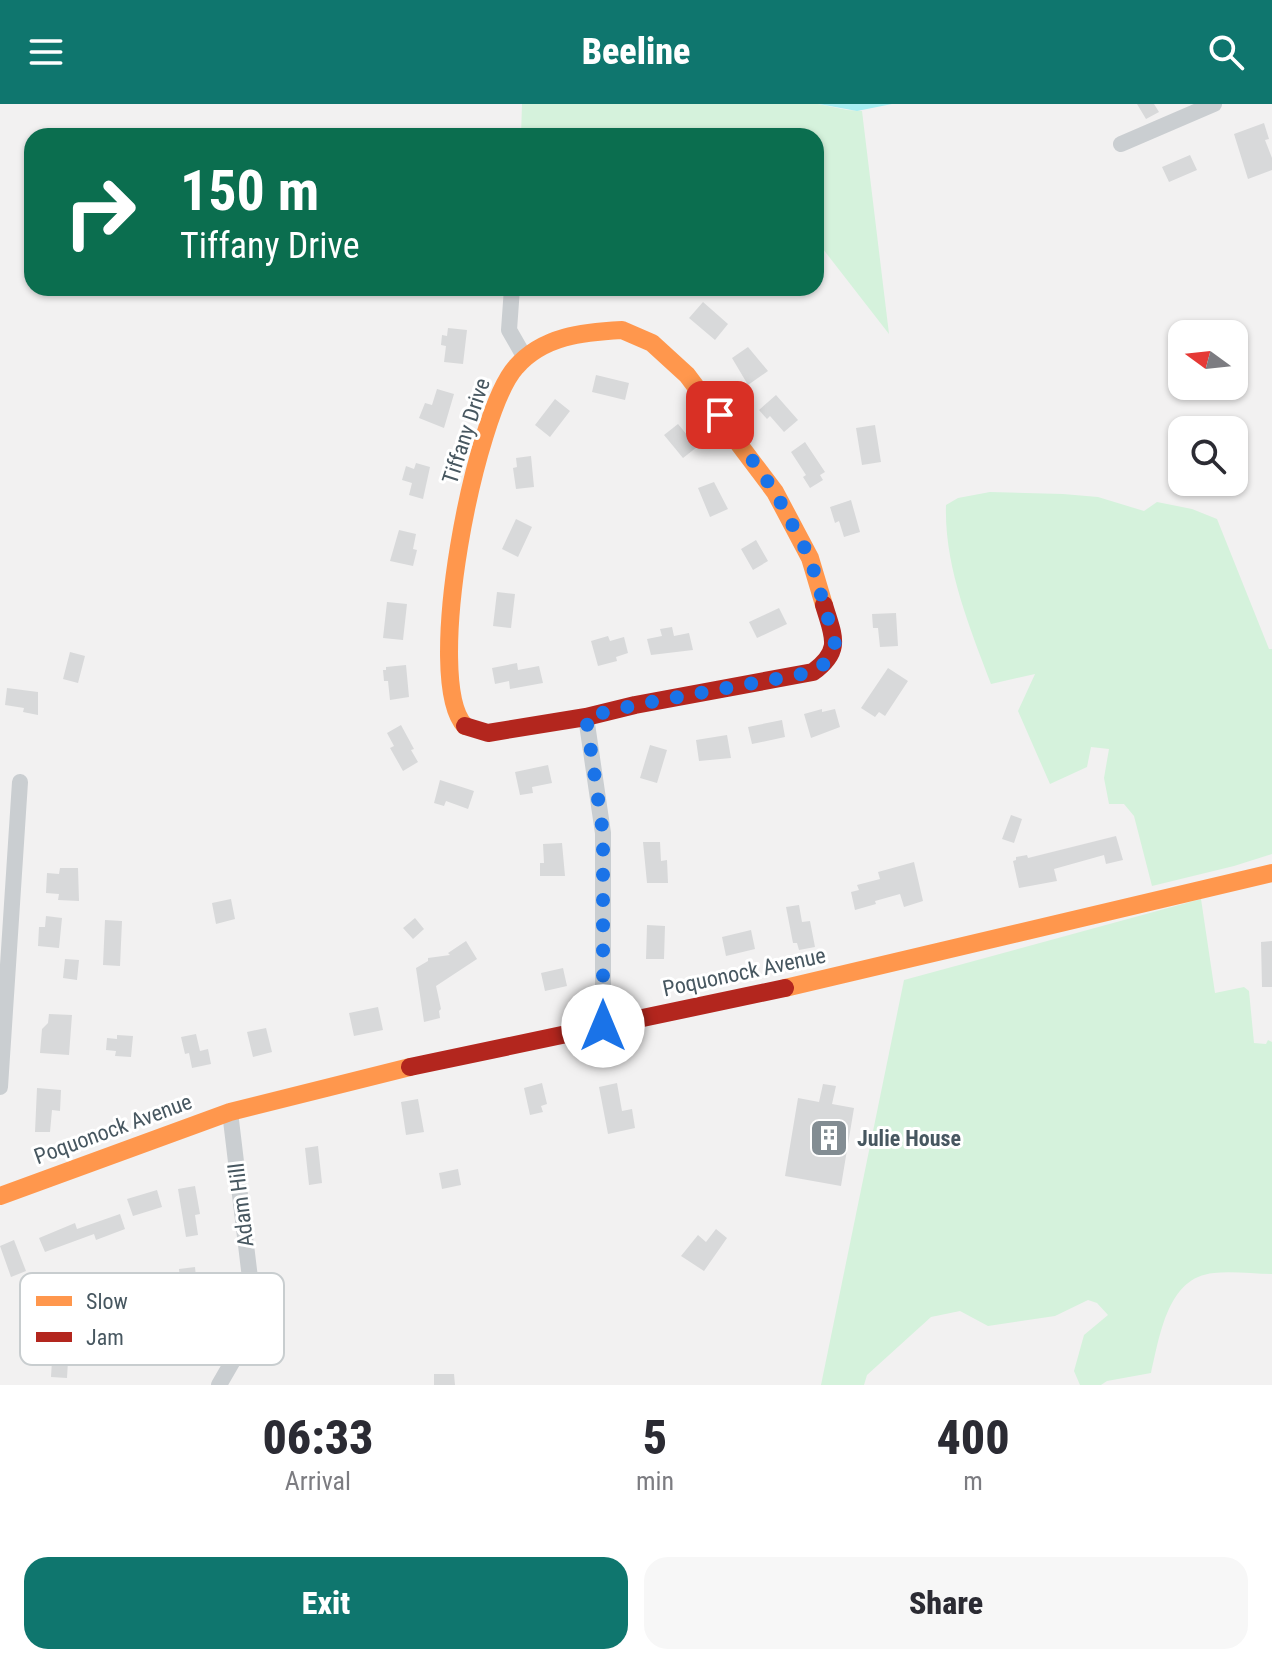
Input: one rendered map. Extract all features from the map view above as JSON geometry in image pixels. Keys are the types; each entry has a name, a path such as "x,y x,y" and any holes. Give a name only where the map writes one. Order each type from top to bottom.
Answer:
{"main road":[{"name":"Tiffany Drive","path":"622,330 652,343 687,375 775,492 810,558 835,642 828,661 813,672 586,717 488,733 475,732 462,723 454,707 449,636 460,535 476,466 507,378 540,347 568,335 622,330"},
{"name":"Poquonock Avenue","path":"0,1196 230,1112 391,1071 818,981 1272,873"}],"street":[{"path":"1121,144 1214,104"},
{"path":"511,296 509,330 525,358"},
{"path":"586,717 603,833 603,1026"},
{"path":"0,1087 20,782"},
{"name":"Adam Hill","path":"230,1112 249,1273"},
{"name":"Adam Hill","path":"219,1385 230,1365"}],"green space":[{"path":"522,104 818,104 862,111 889,334 824,250 824,128 521,128"},
{"path":"990,492 1098,497 1144,511 1157,502 1192,509 1217,519 1269,649 1272,649 1272,854 1152,886 1134,816 1124,804 1109,804 1104,778 1109,749 1091,747 1087,767 1050,784 1018,711 1035,674 991,684 967,619 949,551 946,505 958,498"},
{"path":"1201,899 1215,993 1244,987 1249,991 1254,1043 1272,1042 1272,1274 1214,1273 1198,1277 1186,1285 1176,1297 1162,1326 1151,1373 1107,1381 1101,1385 1080,1385 1074,1371 1084,1335 1108,1315 1097,1303 1088,1300 1055,1316 988,1326 960,1311 931,1317 867,1375 864,1385 821,1385 904,980"}],"water":[{"path":"819,104 892,104 857,111"}],"building":[{"path":"1137,104 1154,104 1159,112 1146,119"},
{"path":"1264,123 1272,170 1248,179 1234,134"},
{"path":"1190,155 1197,170 1169,182 1162,167"},
{"path":"703,302 728,324 715,340 689,318"},
{"path":"448,328 467,330 463,364 444,362 446,346 441,345 442,335 447,336"},
{"path":"748,347 768,371 748,385 732,358"},
{"path":"596,375 629,383 625,400 592,392"},
{"path":"437,389 454,394 444,428 419,418 425,403 432,405"},
{"path":"776,395 798,420 784,432 770,416 767,419 759,410"},
{"path":"555,399 570,411 550,437 535,425"},
{"path":"678,424 697,447 683,458 664,435"},
{"path":"875,425 881,462 862,465 856,428"},
{"path":"805,442 825,472 820,475 823,480 810,488 803,477 806,475 791,452"},
{"path":"531,456 534,487 516,489 513,468 517,467 516,458"},
{"path":"416,463 430,467 423,499 409,495 412,483 402,480 406,466 414,469"},
{"path":"714,482 728,509 710,517 698,488"},
{"path":"851,500 860,532 844,537 830,507"},
{"path":"516,519 532,527 518,557 502,549"},
{"path":"399,530 416,534 413,549 417,550 413,566 390,561"},
{"path":"756,540 768,561 753,570 741,549"},
{"path":"497,592 515,594 511,628 493,626"},
{"path":"387,602 407,604 403,640 383,638"},
{"path":"779,608 787,624 757,638 749,622"},
{"path":"896,613 898,646 880,647 878,628 873,628 872,614"},
{"path":"672,627 674,636 689,633 693,650 651,655 647,639 662,636 660,629"},
{"path":"608,636 610,641 624,637 628,653 616,657 617,661 598,666 591,641"},
{"path":"70,652 85,656 78,683 63,679"},
{"path":"517,663 518,670 539,666 543,683 510,689 509,681 495,684 492,668"},
{"path":"406,665 409,697 390,700 383,670"},
{"path":"888,668 908,681 885,716 879,712 875,717 861,708"},
{"path":"7,688 38,692 38,715 23,712 24,708 5,705"},
{"path":"822,709 822,712 835,709 840,727 811,738 804,714"},
{"path":"782,720 785,737 752,744 748,727"},
{"path":"401,725 418,762 403,771 390,748 394,746 387,733"},
{"path":"727,735 731,758 699,761 696,740"},
{"path":"650,745 667,750 657,783 640,778"},
{"path":"548,765 552,783 532,787 533,793 520,795 515,772"},
{"path":"440,780 474,791 468,809 446,801 444,806 434,803"},
{"path":"1011,815 1022,819 1014,843 1002,839"},
{"path":"1116,836 1123,860 1106,864 1104,855 1054,869 1057,881 1019,888 1013,861 1016,857 1027,855 1028,858"},
{"path":"643,842 660,842 661,861 667,860 668,883 647,883"},
{"path":"562,843 565,876 540,876 540,863 544,863 543,844"},
{"path":"914,862 923,901 904,907 900,894 855,910 851,892 859,890 857,885 880,879 878,872"},
{"path":"60,868 78,868 79,901 58,900 59,894 46,893 47,873 59,874"},
{"path":"231,899 235,919 216,924 212,903"},
{"path":"799,905 802,922 810,921 815,947 799,950 797,943 793,943 786,907"},
{"path":"46,916 62,918 59,948 38,946 39,927 45,927"},
{"path":"415,918 424,929 413,939 403,928"},
{"path":"105,920 122,921 120,966 103,965"},
{"path":"647,925 665,926 664,959 646,959"},
{"path":"751,930 755,949 726,956 722,937"},
{"path":"466,941 477,959 436,986 440,1018 424,1022 416,968 428,958 450,955 448,953"},
{"path":"1272,941 1272,987 1262,987 1261,942"},
{"path":"65,959 79,960 77,980 63,978"},
{"path":"563,968 567,986 545,991 541,973"},
{"path":"378,1007 383,1030 354,1036 349,1013"},
{"path":"49,1014 72,1015 69,1055 40,1053 42,1029 48,1023"},
{"path":"266,1028 272,1052 253,1057 247,1032"},
{"path":"196,1034 200,1051 208,1049 211,1064 192,1068 181,1037"},
{"path":"117,1035 133,1036 131,1057 115,1056 116,1051 106,1050 107,1038 117,1039"},
{"path":"542,1083 547,1104 541,1106 543,1112 530,1115 524,1088"},
{"path":"617,1083 622,1111 632,1109 635,1128 608,1134 599,1087"},
{"name":"Julie House","path":"823,1084 836,1086 832,1104 854,1108 841,1186 785,1176 798,1098 819,1102"},
{"path":"37,1088 61,1090 60,1111 52,1110 50,1132 35,1132"},
{"path":"418,1099 424,1132 406,1135 401,1102"},
{"path":"318,1146 322,1183 309,1185 305,1148"},
{"path":"458,1169 461,1185 442,1189 439,1173"},
{"path":"195,1186 200,1214 195,1215 198,1235 186,1237 178,1189"},
{"path":"157,1190 162,1207 133,1216 127,1199"},
{"path":"120,1214 125,1229 96,1240 94,1234 45,1252 39,1238 75,1223 77,1229"},
{"path":"716,1229 727,1238 704,1271 681,1256 698,1235 706,1242"},
{"path":"14,1240 26,1271 11,1277 0,1246"},
{"path":"195,1267 196,1273 179,1273 179,1269"},
{"path":"52,1365 68,1365 67,1378 51,1377"},
{"path":"434,1374 454,1374 455,1385 434,1385"}],"traffic: slow":[{"path":"622,330 652,343 687,375 775,492 810,558 824,605"},
{"path":"465,726 453,700 449,657 451,604 471,488 500,394 516,367 538,348 578,334 622,330"},
{"path":"785,988 1272,873"},
{"path":"0,1196 230,1112 410,1067"}],"traffic: jam":[{"path":"465,726 488,733 813,672 829,657 832,649 832,634 824,605"},
{"path":"410,1067 785,988"}],"place":[{"name":"Julie House","path":"829,1138"}],"route":[{"path":"603,1026 603,833 586,717 813,672 828,661 835,642 810,558 775,492 720,415"}]}
